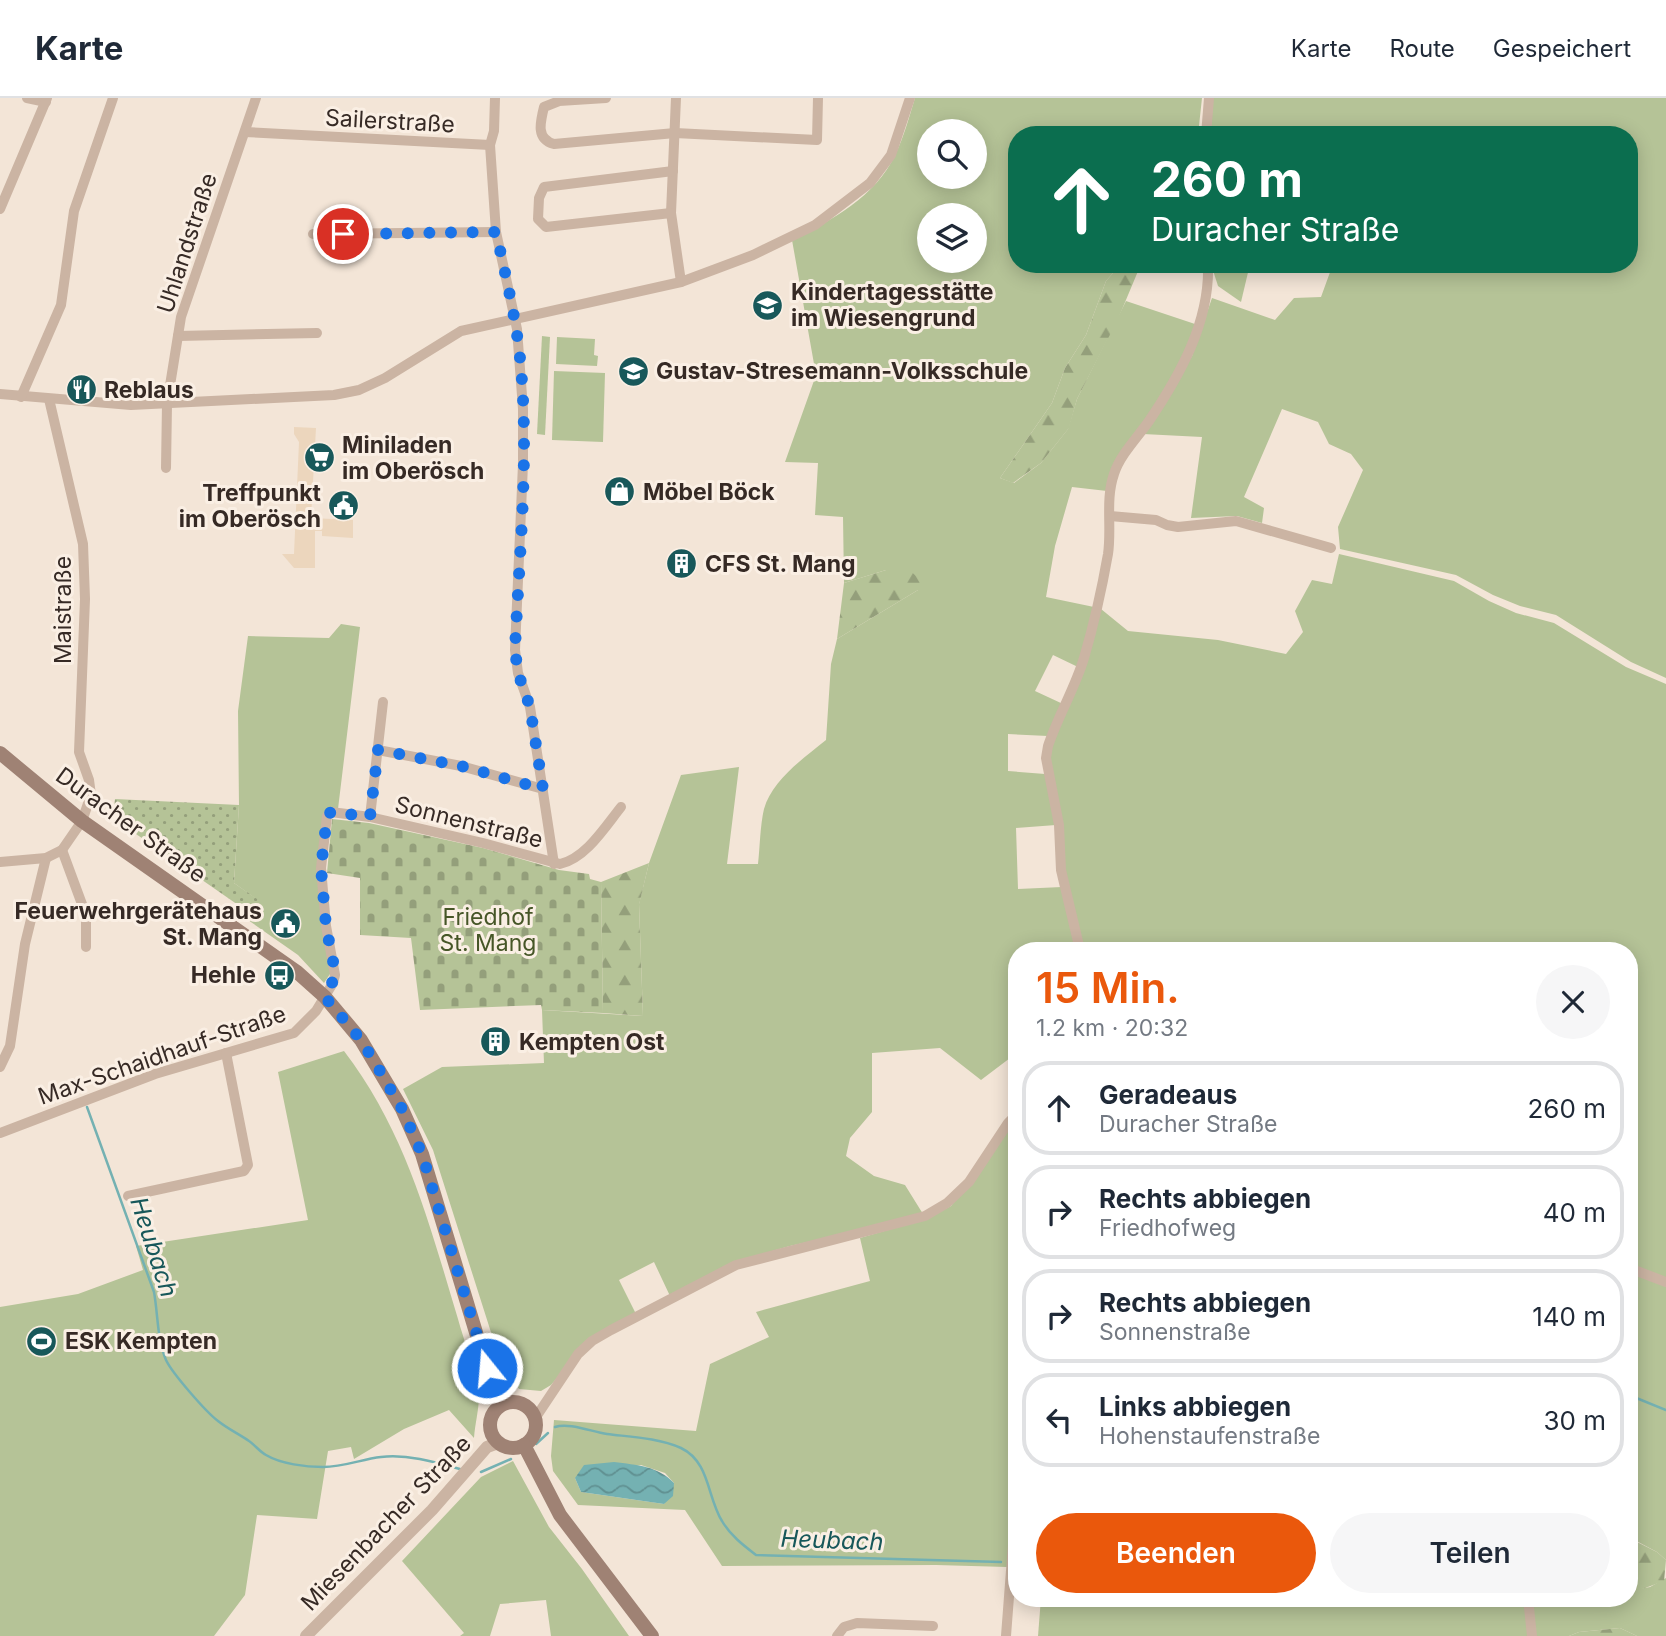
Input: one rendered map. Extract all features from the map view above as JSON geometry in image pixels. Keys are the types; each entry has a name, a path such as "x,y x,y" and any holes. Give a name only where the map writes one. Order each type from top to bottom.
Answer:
{"main road":[{"name":"Duracher Straße","path":"0,753 82,821 302,976 362,1042 402,1109 422,1154 484,1358 502,1404"},
{"path":"517,1401 528,1406 536,1417 537,1427 532,1438 524,1445 510,1448 498,1443 491,1433 490,1421 495,1410 502,1404 517,1401"},
{"path":"524,1445 560,1515 652,1636"}],"street":[{"path":"0,209 47,100 27,98"},
{"path":"21,397 61,305 74,211 113,98"},
{"name":"Uhlandstraße","path":"166,468 167,404 187,294 256,98"},
{"path":"495,98 494,131 490,145 496,232 515,319 521,368 523,464 515,650 518,673 530,707 554,864"},
{"path":"606,98 559,101 544,107 542,138 545,142 554,144 675,133 817,140 818,98"},
{"path":"676,98 671,213 681,282"},
{"path":"0,394 131,405 334,395 359,390 385,378 461,331 681,282 753,255 815,225 870,183 891,155 910,98"},
{"path":"1207,126 1209,98"},
{"name":"Sailerstraße","path":"245,132 490,145"},
{"path":"671,213 546,227 538,219 538,198 544,187 673,172"},
{"path":"313,234 496,232"},
{"path":"1078,942 1061,870 1059,825 1046,758 1051,736 1084,659 1108,551 1110,490 1115,471 1174,383 1199,325 1207,273"},
{"path":"178,336 317,333"},
{"name":"Maistraße","path":"49,399 83,544 85,599 79,743 91,795 82,821"},
{"path":"1110,516 1156,520 1167,526 1178,527 1236,521 1331,548"},
{"path":"370,817 383,702"},
{"path":"378,750 461,766 543,789"},
{"name":"Sonnenstraße","path":"322,995 332,983 335,971 326,926 321,868 327,816 331,812 370,817 483,843 554,864 571,862 580,855 621,807"},
{"path":"0,862 46,858 62,850 82,821"},
{"path":"62,850 86,915 86,947"},
{"path":"0,1067 11,1038 25,944 46,858"},
{"name":"Max-Schaidhauf-Straße","path":"0,1133 155,1074 294,1033 316,1011 322,995"},
{"path":"128,1196 244,1171 247,1165 226,1054"},
{"path":"536,1417 578,1354 592,1341 611,1330 736,1265 889,1227 925,1216 950,1201 968,1182 1008,1123"},
{"path":"1638,1271 1665,1281"},
{"name":"Miesenbacher Straße","path":"306,1636 432,1510 487,1447 498,1443"},
{"path":"1006,1636 1008,1607"},
{"path":"1529,1607 1532,1636"},
{"path":"837,1636 844,1627 857,1623 933,1626"}],"green space":[{"path":"915,98 1202,98 1199,126 1008,126 1008,273 1113,273 1106,281 1086,335 1065,368 1052,403 1000,478 1014,483 1041,463 1068,429 1077,399 1126,301 1195,324 1185,353 1107,491 1072,487 1055,546 1046,597 1094,607 1078,667 1053,655 1035,691 1063,704 1048,736 1008,734 1008,771 1045,774 1056,825 1016,828 1018,889 1062,887 1075,942 1008,942 1008,1060 981,1080 940,1048 872,1053 872,1112 850,1138 846,1156 874,1176 905,1185 923,1214 734,1262 670,1296 654,1262 619,1280 636,1314 590,1339 551,1385 541,1391 519,1389 496,1348 433,1150 403,1089 442,1067 544,1063 542,1010 643,1016 639,904 649,863 681,775 739,767 727,864 758,864 764,809 768,798 790,770 826,740 831,664 837,639 918,590 886,570 844,583 843,517 815,515 818,463 785,462 816,375 792,240 851,206 876,183 895,155"},
{"path":"1213,98 1666,98 1666,678 1631,662 1556,615 1520,606 1456,575 1340,549 1338,527 1363,470 1351,454 1329,444 1318,422 1282,409 1244,497 1264,508 1262,523 1237,516 1191,518 1202,437 1143,434 1192,356 1212,298 1275,320 1294,298 1321,297 1330,273 1638,273 1638,126 1211,126"},
{"path":"1113,273 1137,273 1118,319 1077,399 1069,428 1041,463 1013,483 1000,478 1052,403 1065,368 1086,335 1106,281"},
{"path":"1214,273 1248,273 1241,302 1218,286"},
{"path":"542,336 550,337 545,435 537,434"},
{"path":"557,337 595,339 594,355 598,356 597,366 556,364"},
{"path":"554,371 605,373 603,442 552,440"},
{"path":"1339,554 1454,581 1516,613 1554,623 1626,667 1666,684 1666,1278 1638,1268 1638,942 1081,942 1065,869 1050,758 1051,748 1101,609 1128,631 1218,640 1286,654 1303,632 1295,611 1312,580 1332,584"},
{"path":"886,570 909,570 921,580 918,590 837,639 844,583"},
{"path":"341,624 360,627 338,809 331,810 317,868 332,971 324,983 298,955 248,920 259,901 234,883 239,805 238,711 248,636 329,638"},
{"path":"115,799 239,805 234,883 260,901 251,914 113,818"},
{"name":"Friedhof St. Mang","path":"332,819 369,823 483,848 559,870 589,874 590,879 601,882 603,1013 542,1010 541,1005 420,1010 411,938 360,935 360,878 327,873"},
{"path":"649,863 639,905 643,1016 603,1013 601,882"},
{"path":"344,1051 384,1114 400,1146 426,1213 476,1379 479,1396 474,1438 449,1410 404,1429 354,1459 351,1447 328,1451 317,1519 257,1515 245,1595 214,1636 0,1636 0,1307 78,1294 143,1270 136,1246 308,1220 278,1072"},
{"path":"1008,1129 1007,1567 722,1566 685,1510 578,1505 553,1471 551,1456 554,1420 696,1431 710,1364 769,1337 756,1312 870,1281 860,1238 926,1219 951,1206","holes":["641,1465 665,1473 674,1483 664,1504 581,1492 575,1478"]},
{"path":"1638,1275 1666,1286 1666,1560 1638,1542"},
{"path":"513,1461 549,1527 629,1636 551,1636 546,1600 500,1604 490,1636 460,1636 464,1633 402,1561 481,1477"},
{"path":"1638,1542 1666,1560 1664,1581 1638,1591"},
{"path":"1666,1578 1666,1636 1637,1636 1620,1628 1579,1632 1569,1636 1534,1636 1531,1607 1638,1607 1638,1589 1650,1587"},
{"path":"1040,1607 1527,1607 1529,1636 1038,1636"},
{"path":"1620,1628 1637,1636 1569,1636 1579,1632"}],"shaded area":[{"path":"294,427 316,428 311,518 353,520 353,538 322,536 322,531 315,531 315,568 294,568 282,554 294,554 299,442 294,434"}],"water":[{"path":"614,1462 647,1467 668,1477 674,1483 673,1496 664,1504 581,1492 575,1478 584,1465"}],"waterway":[{"name":"Heubach","path":"87,1107 154,1292 159,1335 166,1360 182,1383 213,1416 264,1454 279,1461 331,1467 391,1456 421,1459 460,1469"},
{"name":"Heubach","path":"1638,1399 1666,1410"},
{"name":"Heubach","path":"555,1427 574,1426 607,1434 654,1440 681,1448 698,1462 725,1526 756,1555 1001,1562"},
{"name":"Heubach","path":"536,1444 548,1433"},
{"name":"Heubach","path":"481,1472 511,1459"}],"place":[{"name":"Kindertagesstätte im Wiesengrund","path":"768,305"},
{"name":"Gustav-Stresemann-Volksschule","path":"633,371"},
{"name":"Reblaus","path":"81,390"},
{"name":"Miniladen im Oberösch","path":"319,458"},
{"name":"Möbel Böck","path":"620,492"},
{"name":"Treffpunkt im Oberösch","path":"344,506"},
{"name":"CFS St. Mang","path":"682,564"},
{"name":"Feuerwehrgerätehaus St. Mang","path":"285,924"},
{"name":"Hehle","path":"279,975"},
{"name":"Kempten Ost","path":"496,1042"},
{"name":"ESK Kempten","path":"42,1341"}],"route":[{"path":"343,234 496,232 517,329 523,409 523,464 515,650 518,673 530,707 543,789 461,766 378,750 370,817 336,811 327,816 321,868 326,926 335,971 325,997 361,1040 402,1109 422,1154 487,1368"}]}
